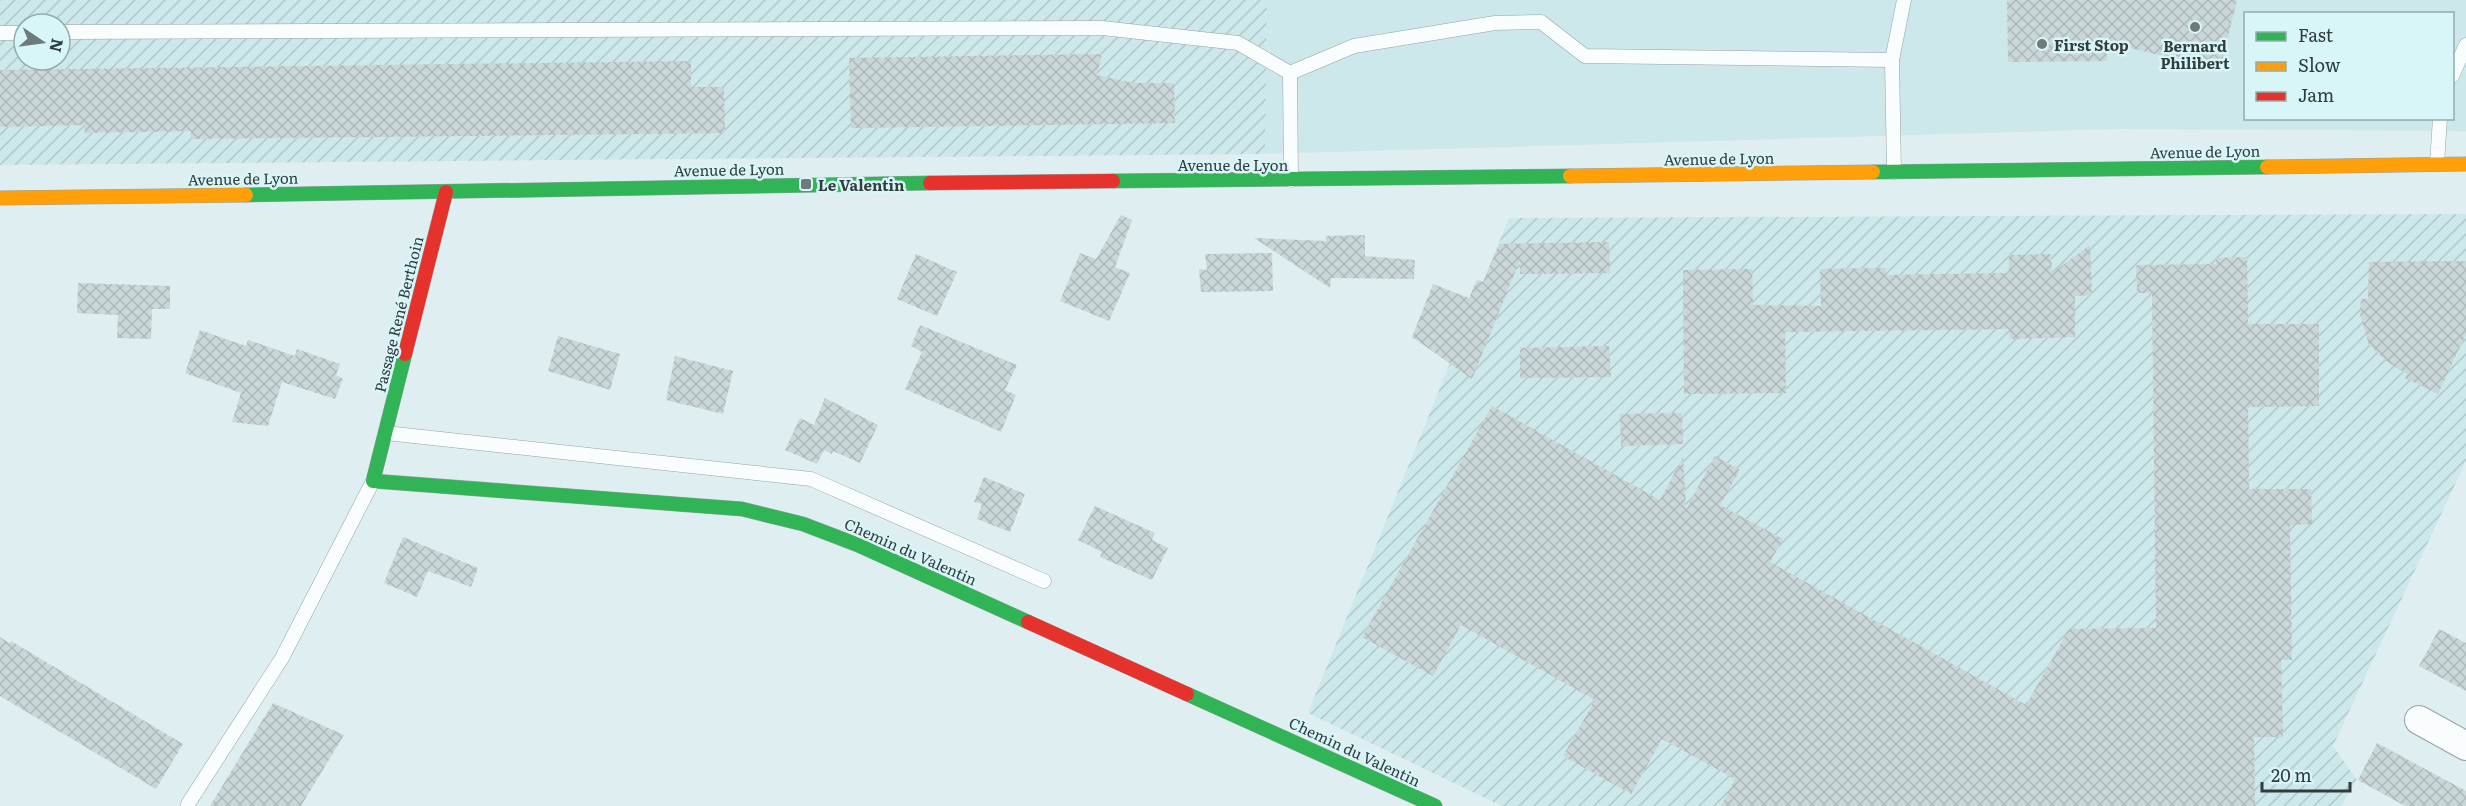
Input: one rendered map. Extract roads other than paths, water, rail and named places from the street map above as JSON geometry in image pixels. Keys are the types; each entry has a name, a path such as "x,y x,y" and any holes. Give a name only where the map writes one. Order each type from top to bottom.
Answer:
{"main road":[{"name":"Avenue de Lyon","path":"0,198 806,184 1291,180 2466,164"},
{"name":"Passage René Berthoin","path":"385,439 446,192"},
{"path":"373,481 385,439"},
{"name":"Chemin du Valentin","path":"373,481 742,510 803,524 891,560 1435,806"}],"street":[{"path":"2419,720 2466,746"}],"lane":[{"path":"1894,172 1892,60 1904,0"},
{"path":"1290,73 1354,46 1495,22 1541,22 1585,56 1892,60"},
{"path":"72,33 1102,28 1238,43 1290,73"},
{"path":"2454,72 2466,45"},
{"path":"1290,73 1291,180"},
{"path":"2438,164 2440,120"},
{"path":"385,439 811,478 1044,581"},
{"path":"188,804 282,658 373,481"}],"place":[{"name":"Bernard Philibert","path":"2195,27"},
{"name":"First Stop","path":"2042,44"},
{"name":"Le Valentin","path":"806,184"}]}
